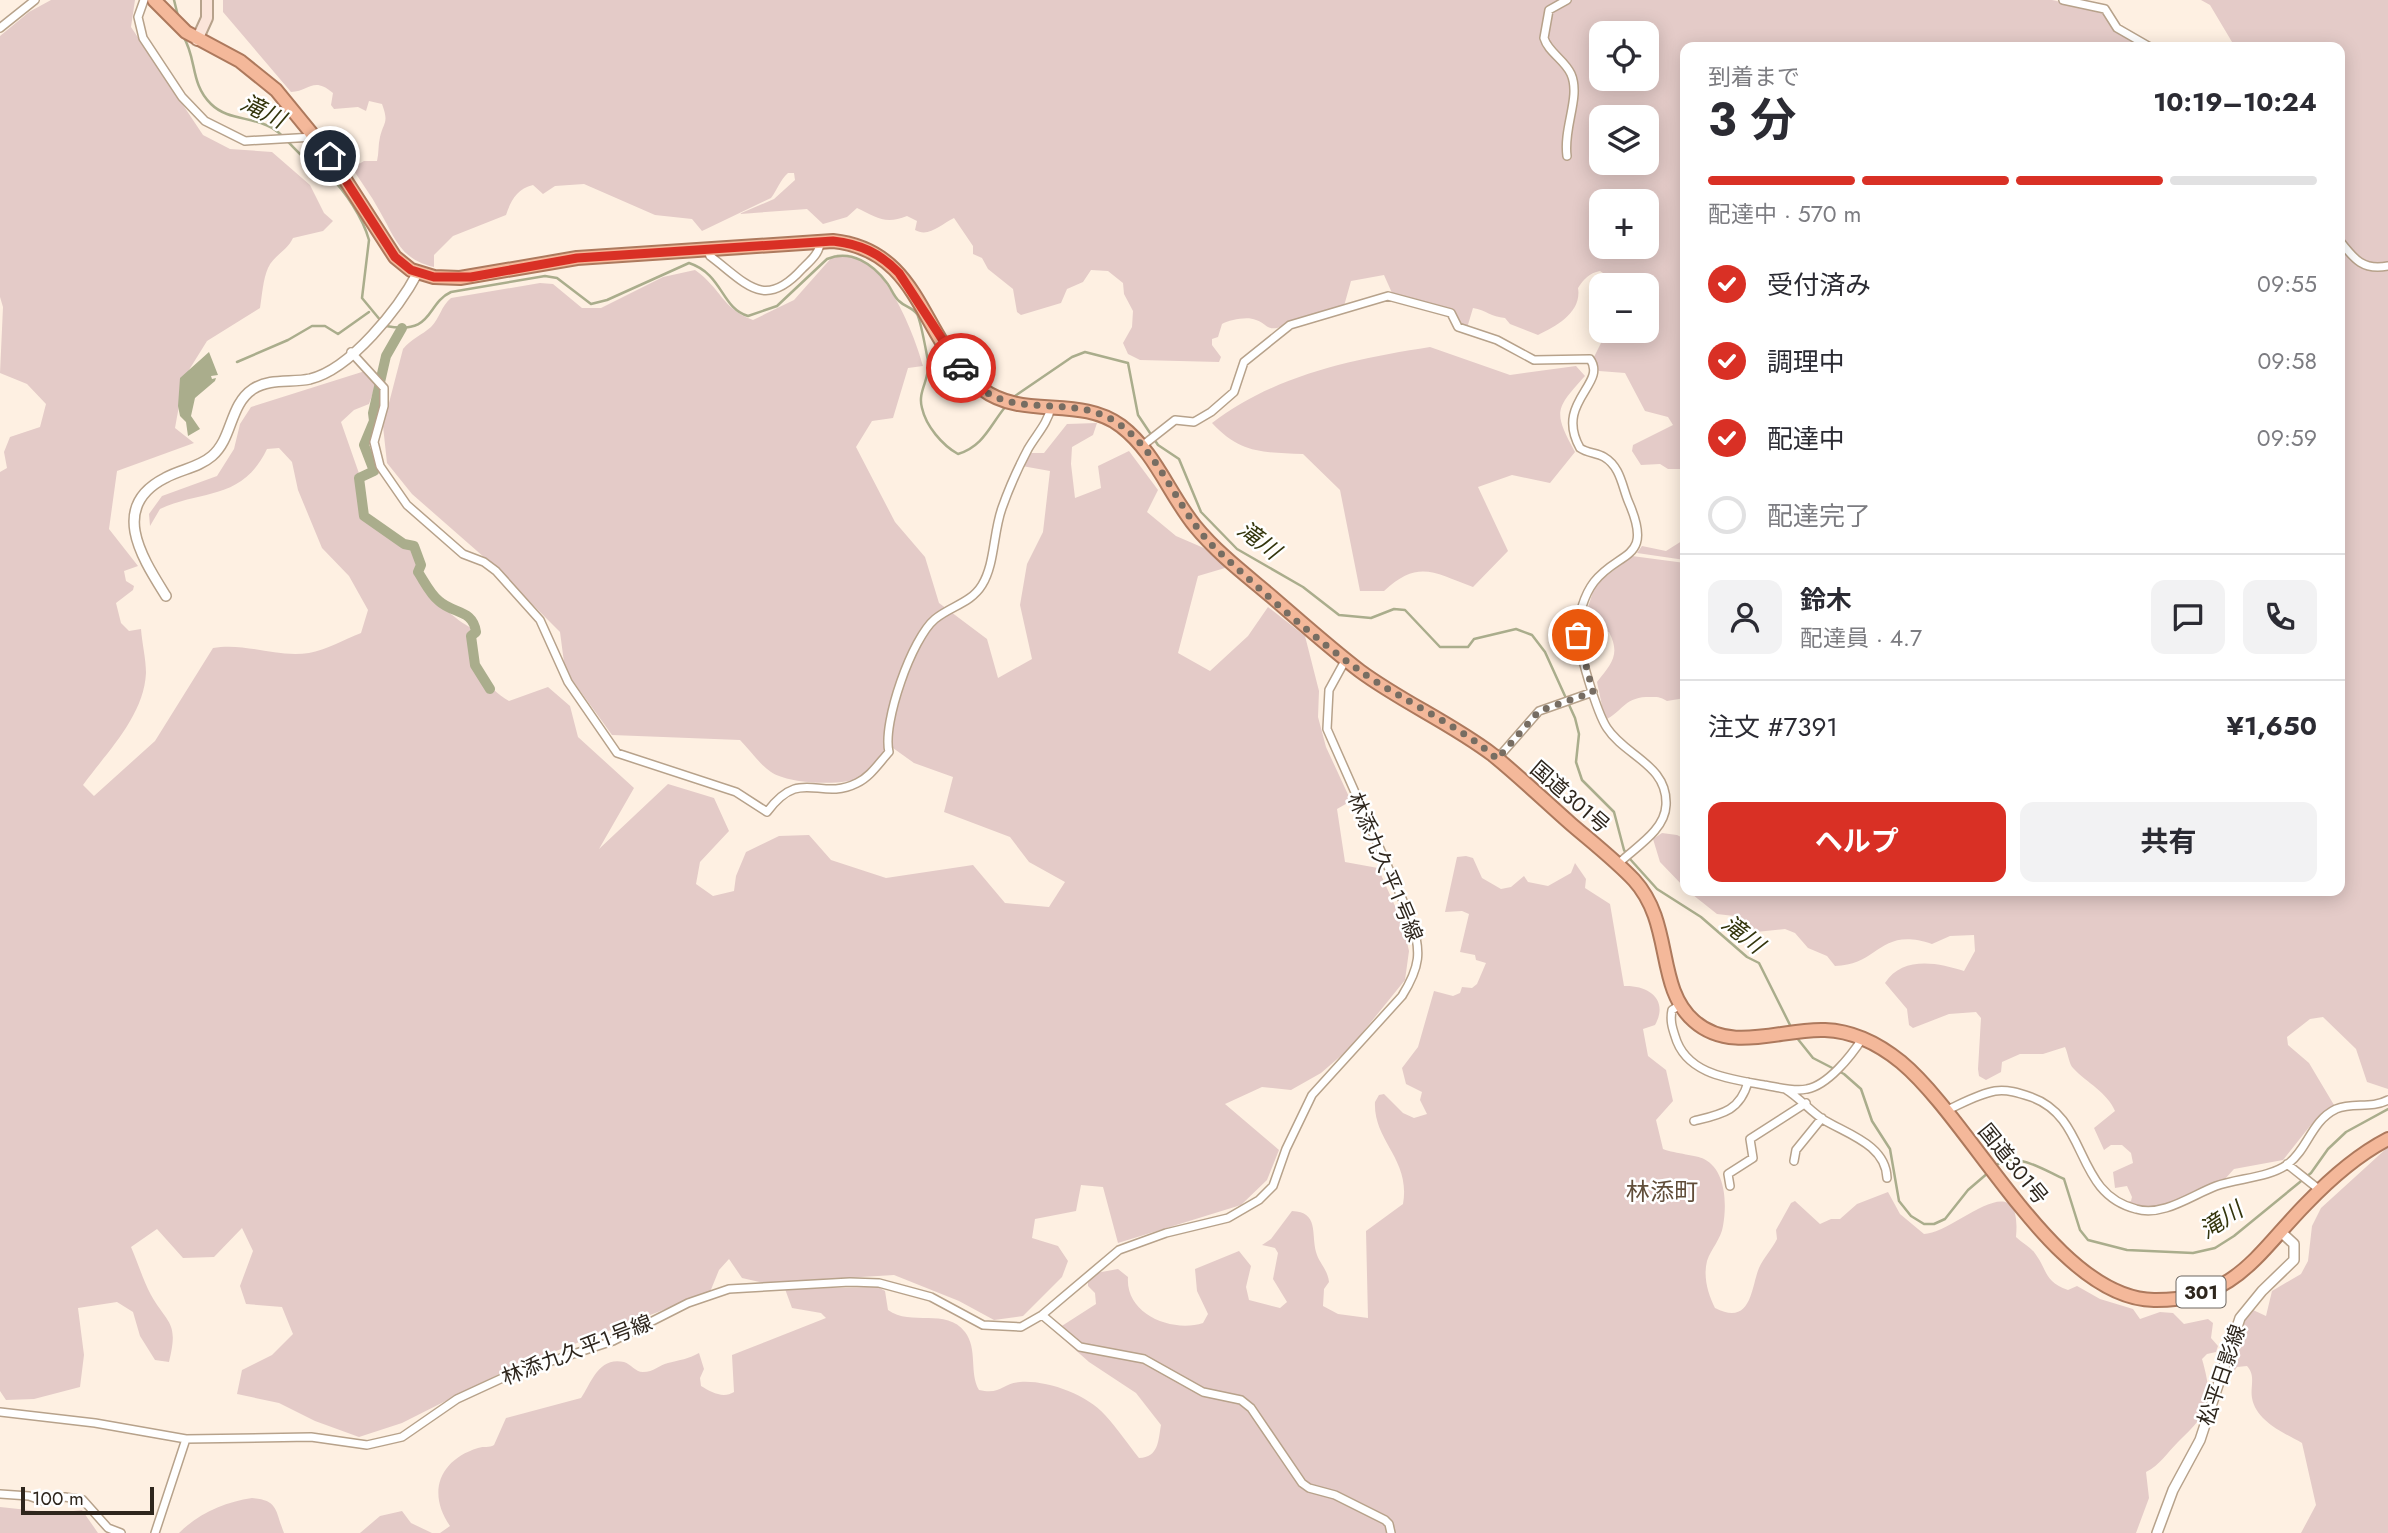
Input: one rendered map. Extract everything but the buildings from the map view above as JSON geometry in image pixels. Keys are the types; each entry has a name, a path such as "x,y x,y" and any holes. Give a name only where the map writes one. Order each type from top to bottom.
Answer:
{"highway":[{"name":"国道301号","path":"158,4 192,36 227,53 258,74 315,137 395,257 404,267 418,272 460,278 554,261 820,242 863,246 887,260 916,296 966,376 988,394 1011,403 1090,411 1107,417 1142,446 1192,522 1214,548 1346,659 1497,759 1622,861 1647,896 1656,914 1672,985 1680,1005 1701,1027 1721,1036 1749,1038 1808,1031 1835,1031 1862,1039 1905,1066 2075,1267 2094,1281 2135,1298 2176,1298 2234,1279 2321,1191 2367,1150 2388,1139"}],"main road":[{"path":"192,36 207,19 207,0"}],"street":[{"path":"0,28 35,0"},
{"path":"144,0 138,27 182,97 205,121 245,141 315,137"},
{"path":"1566,0 1549,10 1544,38 1566,66 1574,86 1565,136 1567,156"},
{"path":"2063,0 2105,9 2118,28 2142,42"},
{"path":"707,249 710,256 754,288 768,292 781,289 791,282 817,253 820,242"},
{"path":"2345,246 2362,265 2374,269 2388,266"},
{"path":"166,596 142,558 135,537 135,516 148,491 161,480 194,468 216,453 238,405 254,388 265,383 299,381 324,374 390,315 418,272"},
{"path":"1142,446 1175,420 1195,422 1211,412 1234,391 1244,362 1290,325 1394,296 1451,313 1458,327 1497,341 1524,358 1548,361 1590,359 1594,365 1594,376 1578,397 1571,424 1580,448 1606,458 1616,468 1637,521 1631,554 1594,582 1579,615 1578,635 1593,692 1608,729 1656,772 1666,793 1664,819 1635,851 1622,861"},
{"path":"351,352 384,388 384,406 374,450 393,486 407,505 463,554 496,570 540,620 568,682 617,754 736,792 767,811 776,799 792,788 828,788 859,782 889,752 887,738 894,705 917,642 935,619 970,600 990,572 993,534 1028,450 1049,417 1051,407"},
{"name":"林添九久平１号線","path":"0,1412 95,1423 186,1439 311,1437 367,1445 402,1437 457,1399 509,1375 613,1341 696,1299 729,1289 850,1282 879,1283 931,1297 983,1325 1021,1326 1042,1315 1119,1250 1166,1233 1228,1218 1259,1200 1273,1186 1286,1149 1312,1095 1391,1009 1411,981 1420,951 1417,938 1327,729 1329,690 1346,659"},
{"path":"1497,759 1534,715 1593,692"},
{"path":"1680,1005 1672,1010 1670,1020 1682,1052 1703,1070 1748,1082 1784,1088 1809,1088 1829,1075 1862,1039"},
{"path":"1694,1121 1727,1112 1745,1097 1748,1082"},
{"path":"1784,1088 1822,1118 1866,1143 1887,1169 1887,1178"},
{"path":"1945,1111 1997,1090 2020,1093 2047,1103 2060,1113 2097,1183 2119,1202 2136,1210 2166,1207 2217,1186 2287,1164 2324,1116 2338,1108 2388,1100"},
{"path":"1730,1186 1728,1174 1753,1158 1750,1139 1806,1103"},
{"path":"1794,1161 1796,1150 1822,1118"},
{"path":"2287,1164 2321,1191"},
{"name":"松平日影線","path":"2157,1533 2173,1490 2200,1440 2240,1318 2294,1259 2294,1244 2282,1233"},
{"path":"1042,1315 1080,1348 1144,1359 1203,1392 1241,1400 1251,1408 1302,1483 1309,1488 1335,1495 1385,1520 1390,1524 1391,1533"},
{"path":"155,1533 186,1439"},
{"path":"0,1494 29,1496 43,1501 65,1497 83,1500 108,1528 121,1533"}],"shaded area":[{"path":"51,0 135,0 131,27 203,135 230,149 272,152 310,185 324,213 333,221 323,231 293,238 268,268 260,308 207,341 184,378 175,428 194,443 117,471 109,529 138,566 124,571 126,581 134,586 133,590 116,603 121,623 129,631 141,629 146,673 144,689 132,719 83,785 94,796 155,741 213,648 237,647 309,653 361,633 368,610 349,576 322,548 298,490 292,462 279,448 267,449 257,466 233,486 160,509 150,526 149,514 162,496 217,476 234,449 240,424 251,407 365,371 376,384 369,404 354,410 341,422 362,482 364,515 380,530 410,549 419,565 418,575 430,591 448,611 471,628 471,650 484,679 509,701 548,687 570,706 578,737 634,788 599,849 668,784 714,798 729,831 700,862 696,884 713,896 734,891 736,876 746,852 779,836 809,835 831,860 886,878 973,865 1005,903 1049,907 1065,882 1029,862 1010,837 944,812 953,777 914,763 893,748 884,750 863,776 843,782 817,783 790,779 771,772 740,740 612,735 565,670 560,632 493,565 412,494 387,463 383,426 403,349 431,327 451,298 540,283 553,284 582,308 601,308 663,277 695,270 734,310 753,320 794,300 833,256 857,258 871,266 891,291 900,306 923,366 908,368 893,418 872,421 856,447 895,522 925,557 939,603 987,639 998,678 1032,659 1020,605 1027,564 1043,532 1050,471 1022,466 1030,453 1044,453 1067,424 1097,423 1093,435 1072,447 1075,498 1101,488 1098,466 1129,451 1158,490 1147,512 1176,536 1220,555 1225,568 1198,576 1178,653 1210,671 1248,636 1268,607 1305,636 1319,691 1318,717 1326,747 1351,801 1337,809 1345,862 1378,868 1403,924 1409,951 1405,980 1350,1048 1321,1073 1291,1090 1262,1087 1225,1104 1279,1150 1267,1180 1241,1205 1118,1243 1103,1187 1081,1185 1076,1211 1035,1219 1032,1238 1058,1246 1068,1261 1062,1277 1023,1316 994,1320 959,1301 894,1275 764,1283 742,1278 729,1259 719,1270 710,1292 509,1369 402,1423 359,1437 315,1421 279,1403 237,1394 242,1370 272,1355 293,1334 282,1307 246,1304 240,1286 253,1251 242,1228 214,1257 183,1258 157,1229 131,1247 151,1295 170,1324 173,1338 169,1362 155,1360 140,1336 133,1312 117,1302 78,1308 84,1355 80,1387 34,1399 6,1400 0,1391 0,472 7,468 4,452 10,437 40,427 46,404 27,384 0,373 3,307 0,297 0,36 29,12"},
{"path":"223,0 2052,0 2102,11 2139,42 1680,42 1680,469 1668,469 1660,464 1641,465 1632,451 1633,445 1673,425 1668,417 1645,411 1625,373 1599,371 1593,359 1601,343 1659,343 1659,273 1589,273 1578,288 1578,297 1572,311 1553,327 1538,335 1510,324 1505,318 1473,308 1467,328 1461,326 1453,312 1392,293 1384,275 1351,281 1344,306 1277,328 1270,328 1248,318 1222,324 1218,337 1212,339 1212,345 1221,357 1219,362 1140,360 1128,354 1123,343 1132,327 1133,311 1124,294 1123,283 1108,271 1091,270 1083,282 1067,289 1061,303 1021,315 1017,312 1013,289 988,269 982,258 973,254 973,246 954,218 935,229 920,232 915,230 917,221 907,216 887,220 857,208 847,217 823,224 807,209 739,214 774,199 795,180 794,173 785,176 771,198 702,231 692,219 655,215 584,184 555,186 543,194 533,185 515,196 506,215 453,236 434,255 434,267 413,259 399,246 352,168 364,161 377,161 385,119 382,104 369,101 366,111 358,107 334,109 331,105 333,93 326,88 316,85 291,92 223,12"},
{"path":"2201,0 2388,0 2388,265 2369,267 2345,244 2345,42 2232,42 2210,5"},
{"path":"2345,248 2364,268 2388,268 2388,1089 2367,1082 2356,1049 2323,1017 2310,1019 2287,1037 2288,1045 2309,1063 2334,1105 2310,1126 2283,1160 2234,1169 2224,1180 2155,1212 2124,1203 2131,1201 2132,1197 2127,1186 2115,1188 2113,1172 2133,1163 2131,1153 2122,1145 2111,1145 2104,1150 2094,1128 2115,1111 2102,1093 2073,1068 2065,1047 2043,1054 2020,1054 2002,1062 2001,1072 1986,1080 1979,1076 1981,1018 1976,1012 1949,1014 1913,1028 1909,1025 1907,1009 1885,983 1892,974 1910,965 1943,965 1964,971 1975,951 1974,935 1950,936 1932,944 1901,940 1890,943 1862,960 1835,966 1827,956 1808,948 1795,933 1785,929 1756,932 1748,929 1734,916 1717,914 1694,896 2345,896"},
{"path":"1430,347 1510,375 1576,366 1585,376 1568,396 1560,411 1563,428 1575,452 1550,483 1512,475 1478,487 1508,551 1473,587 1437,574 1417,572 1396,581 1384,591 1360,591 1340,490 1303,454 1264,451 1243,446 1212,423 1236,406 1288,381 1372,357"},
{"path":"209,352 218,375 211,376 212,379 216,378 215,381 195,398 191,416 200,429 188,436 186,422 180,416 178,406 180,378"},
{"path":"1680,542 1680,559 1637,553 1642,546 1666,551"},
{"path":"1632,556 1680,562 1680,699 1667,701 1657,697 1639,698 1605,720 1597,682 1613,659 1614,647 1609,632 1591,625 1585,617 1595,585"},
{"path":"1662,833 1680,836 1680,883 1660,862 1653,839"},
{"path":"1457,857 1473,858 1482,878 1501,889 1511,887 1524,876 1528,882 1548,886 1571,873 1575,863 1586,879 1585,888 1610,904 1624,986 1648,991 1658,1001 1660,1008 1655,1025 1643,1029 1648,1056 1666,1070 1673,1101 1656,1120 1663,1149 1704,1159 1717,1171 1721,1179 1725,1208 1723,1226 1706,1267 1707,1285 1715,1308 1727,1313 1743,1309 1748,1302 1759,1268 1777,1239 1776,1230 1791,1203 1795,1201 1820,1224 1831,1219 1840,1219 1857,1204 1888,1192 1900,1214 1924,1234 1937,1231 1984,1206 1998,1202 2009,1204 2015,1214 2016,1237 2034,1252 2050,1279 2060,1287 2068,1290 2077,1286 2100,1299 2133,1309 2140,1319 2160,1312 2173,1313 2184,1324 2208,1319 2213,1323 2211,1338 2218,1346 2216,1352 2207,1354 2202,1359 2208,1385 2203,1414 2189,1432 2146,1472 2149,1498 2136,1533 440,1533 450,1526 439,1502 438,1490 446,1469 465,1453 494,1445 506,1418 581,1398 597,1372 615,1361 624,1362 640,1372 647,1372 699,1353 704,1369 700,1378 701,1386 717,1394 730,1394 734,1392 732,1355 826,1318 821,1313 792,1308 785,1289 878,1287 885,1291 888,1310 897,1315 948,1320 965,1332 969,1339 974,1376 979,1390 993,1391 1014,1383 1031,1382 1066,1390 1097,1407 1139,1458 1154,1451 1161,1425 1136,1393 1089,1362 1054,1331 1096,1304 1095,1293 1088,1286 1088,1281 1096,1273 1118,1269 1128,1277 1134,1302 1143,1311 1165,1323 1191,1325 1203,1323 1208,1314 1197,1291 1195,1269 1239,1251 1251,1266 1246,1287 1249,1300 1280,1308 1287,1302 1273,1279 1278,1253 1275,1248 1262,1245 1271,1239 1292,1211 1301,1212 1310,1219 1316,1252 1329,1282 1324,1289 1323,1306 1338,1314 1368,1318 1366,1231 1403,1204 1404,1188 1397,1162 1380,1128 1375,1102 1379,1095 1384,1094 1403,1113 1414,1118 1427,1114 1420,1100 1422,1092 1406,1084 1402,1068 1418,1047 1434,991 1453,996 1460,993 1462,987 1472,988 1477,984 1486,963 1476,960 1475,955 1460,952 1469,914 1462,911 1445,912"},
{"path":"2388,1147 2388,1533 2301,1533 2316,1505 2302,1443 2279,1430 2259,1413 2252,1398 2252,1377 2247,1366 2237,1367 2220,1392 2246,1318 2253,1310 2266,1316 2272,1291 2301,1274 2308,1261 2312,1226 2321,1208"},
{"path":"252,1498 272,1504 284,1533 179,1533 213,1510"},
{"path":"0,1507 56,1513 82,1510 98,1533 0,1533"},
{"path":"402,1511 411,1523 432,1533 360,1533 380,1516"}],"waterway":[{"name":"滝川","path":"174,0 178,16"},
{"name":"滝川","path":"183,36 200,88 211,104 223,112 259,122 276,130 303,156 329,175 347,197 369,240 362,298 381,321"},
{"name":"滝川","path":"386,326 402,328 421,322 443,297 451,292 545,276 557,278 591,304 607,300 689,263 709,275 732,306 748,316 777,306 827,259 836,256 853,257 875,270 897,299 917,314 928,361 928,373 921,396 922,408 931,428 946,446 958,454 974,446 1006,406"},
{"path":"237,362 288,340 312,326 325,326 338,334 369,312"},
{"path":"402,328 386,356 373,413 374,421 364,445 374,471 359,478 364,516 404,544 414,546 421,565 418,572 433,595 444,605 471,619 476,632 471,636 475,665 490,689"},
{"name":"滝川","path":"1012,398 1072,357 1085,352 1128,363 1138,415 1158,445 1179,459 1201,512 1237,549 1303,587 1339,615 1371,618 1394,609 1405,610 1440,647 1468,647 1474,639 1516,629 1532,635 1545,652 1575,718 1579,734 1576,762 1582,780 1614,812 1624,850 1657,889 1701,917 1747,957 1759,963 1792,1029"},
{"name":"滝川","path":"1797,1038 1813,1058 1844,1074 1861,1089 1872,1121 1890,1149 1899,1201 1911,1216 1924,1224 1934,1224 1945,1219 1968,1190 1989,1172"},
{"name":"滝川","path":"1994,1167 2010,1160 2019,1161 2064,1179 2080,1230 2088,1240 2127,1250 2193,1253 2215,1248 2234,1236 2311,1173 2328,1149 2346,1132 2388,1109"}],"way so far":[{"path":"961,368 979,388 999,399 1029,407 1090,411 1117,423 1142,446 1192,522 1214,548 1361,671 1497,759 1514,736 1539,711 1593,692 1578,635"}],"district":[{"name":"林添町","path":"1662,1192"}],"route":[{"path":"330,156 395,257 404,267 434,277 471,277 554,261 615,255 833,241 863,246 887,260 899,273 961,368"}]}
